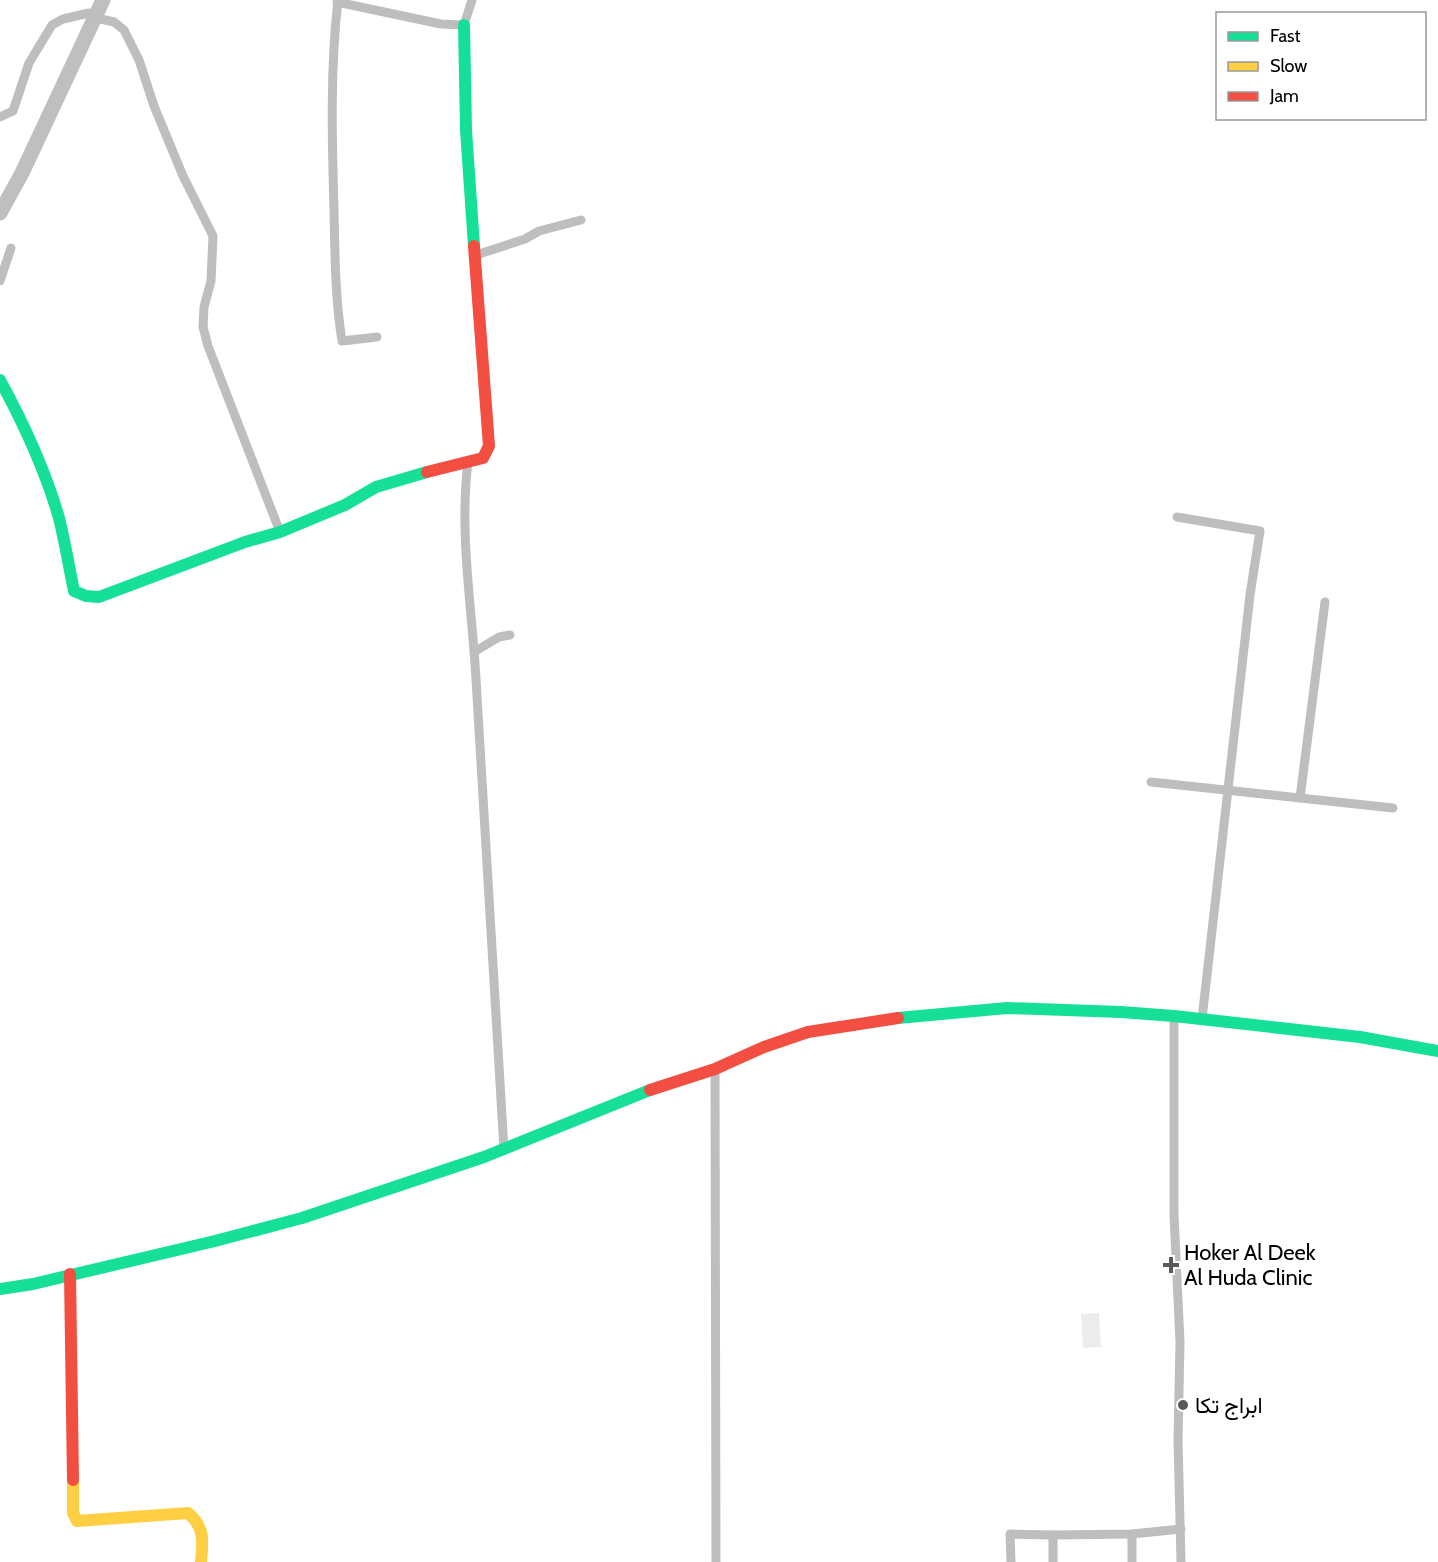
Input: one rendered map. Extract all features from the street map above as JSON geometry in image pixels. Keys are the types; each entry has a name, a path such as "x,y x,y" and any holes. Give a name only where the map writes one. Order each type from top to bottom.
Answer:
{"street":[{"path":"0,380 30,438 45,478 59,520 74,591 86,596 99,597 245,542 280,532 345,505 352,499 392,481 483,458 489,446 466,139 464,25 472,0"},
{"path":"377,337 342,341 338,314 335,278 332,108 338,1 441,24 464,25"},
{"path":"0,117 14,111 29,63 52,25 63,19 89,13 114,22 124,30 183,176 213,236 211,281 204,307 203,327 208,346 280,532"},
{"path":"473,256 539,231 581,220"},
{"path":"0,281 11,248"},
{"path":"468,462 464,493 464,520 504,1150"},
{"path":"1178,518 1260,531 1250,595 1202,1019"},
{"path":"1300,798 1325,602"},
{"path":"474,652 499,637 510,635"},
{"path":"1151,782 1393,808"},
{"path":"0,1289 33,1284 302,1218 504,1150 654,1089 715,1069 764,1047 808,1032 832,1027 912,1016 1006,1008 1174,1016 1360,1037 1438,1051"},
{"path":"1174,1016 1174,1215 1180,1342 1178,1440 1181,1562"},
{"path":"715,1069 717,1562"},
{"path":"70,1274 73,1513 77,1521 188,1513 198,1520 203,1530 201,1562"},
{"path":"1011,1562 1010,1534 1132,1534 1181,1529"},
{"path":"1132,1534 1132,1562"},
{"path":"1053,1535 1053,1562"}],"shaded area":[{"path":"1099,1313 1101,1347 1083,1348 1081,1314"}],"waterway":[{"path":"0,213 22,173 103,0"}],"traffic: fast":[{"path":"464,25 466,130 474,246"},
{"path":"0,380 41,464 59,518 74,591 86,596 99,597 245,542 280,532 345,505 376,487 427,472"},
{"path":"898,1018 1007,1008 1121,1012 1360,1037 1438,1051"},
{"path":"0,1289 33,1284 302,1218 484,1157 650,1090"}],"traffic: slow":[{"path":"73,1480 73,1513 77,1521 188,1513 194,1518 202,1535 201,1562"}],"traffic: jam":[{"path":"427,472 483,458 489,446 474,246"},
{"path":"650,1090 715,1069 764,1047 808,1032 898,1018"},
{"path":"70,1274 73,1480"}],"place":[{"name":"Hoker Al Deek Al Huda Clinic","path":"1171,1265"},
{"name":"ابراج تكا","path":"1183,1405"}]}
